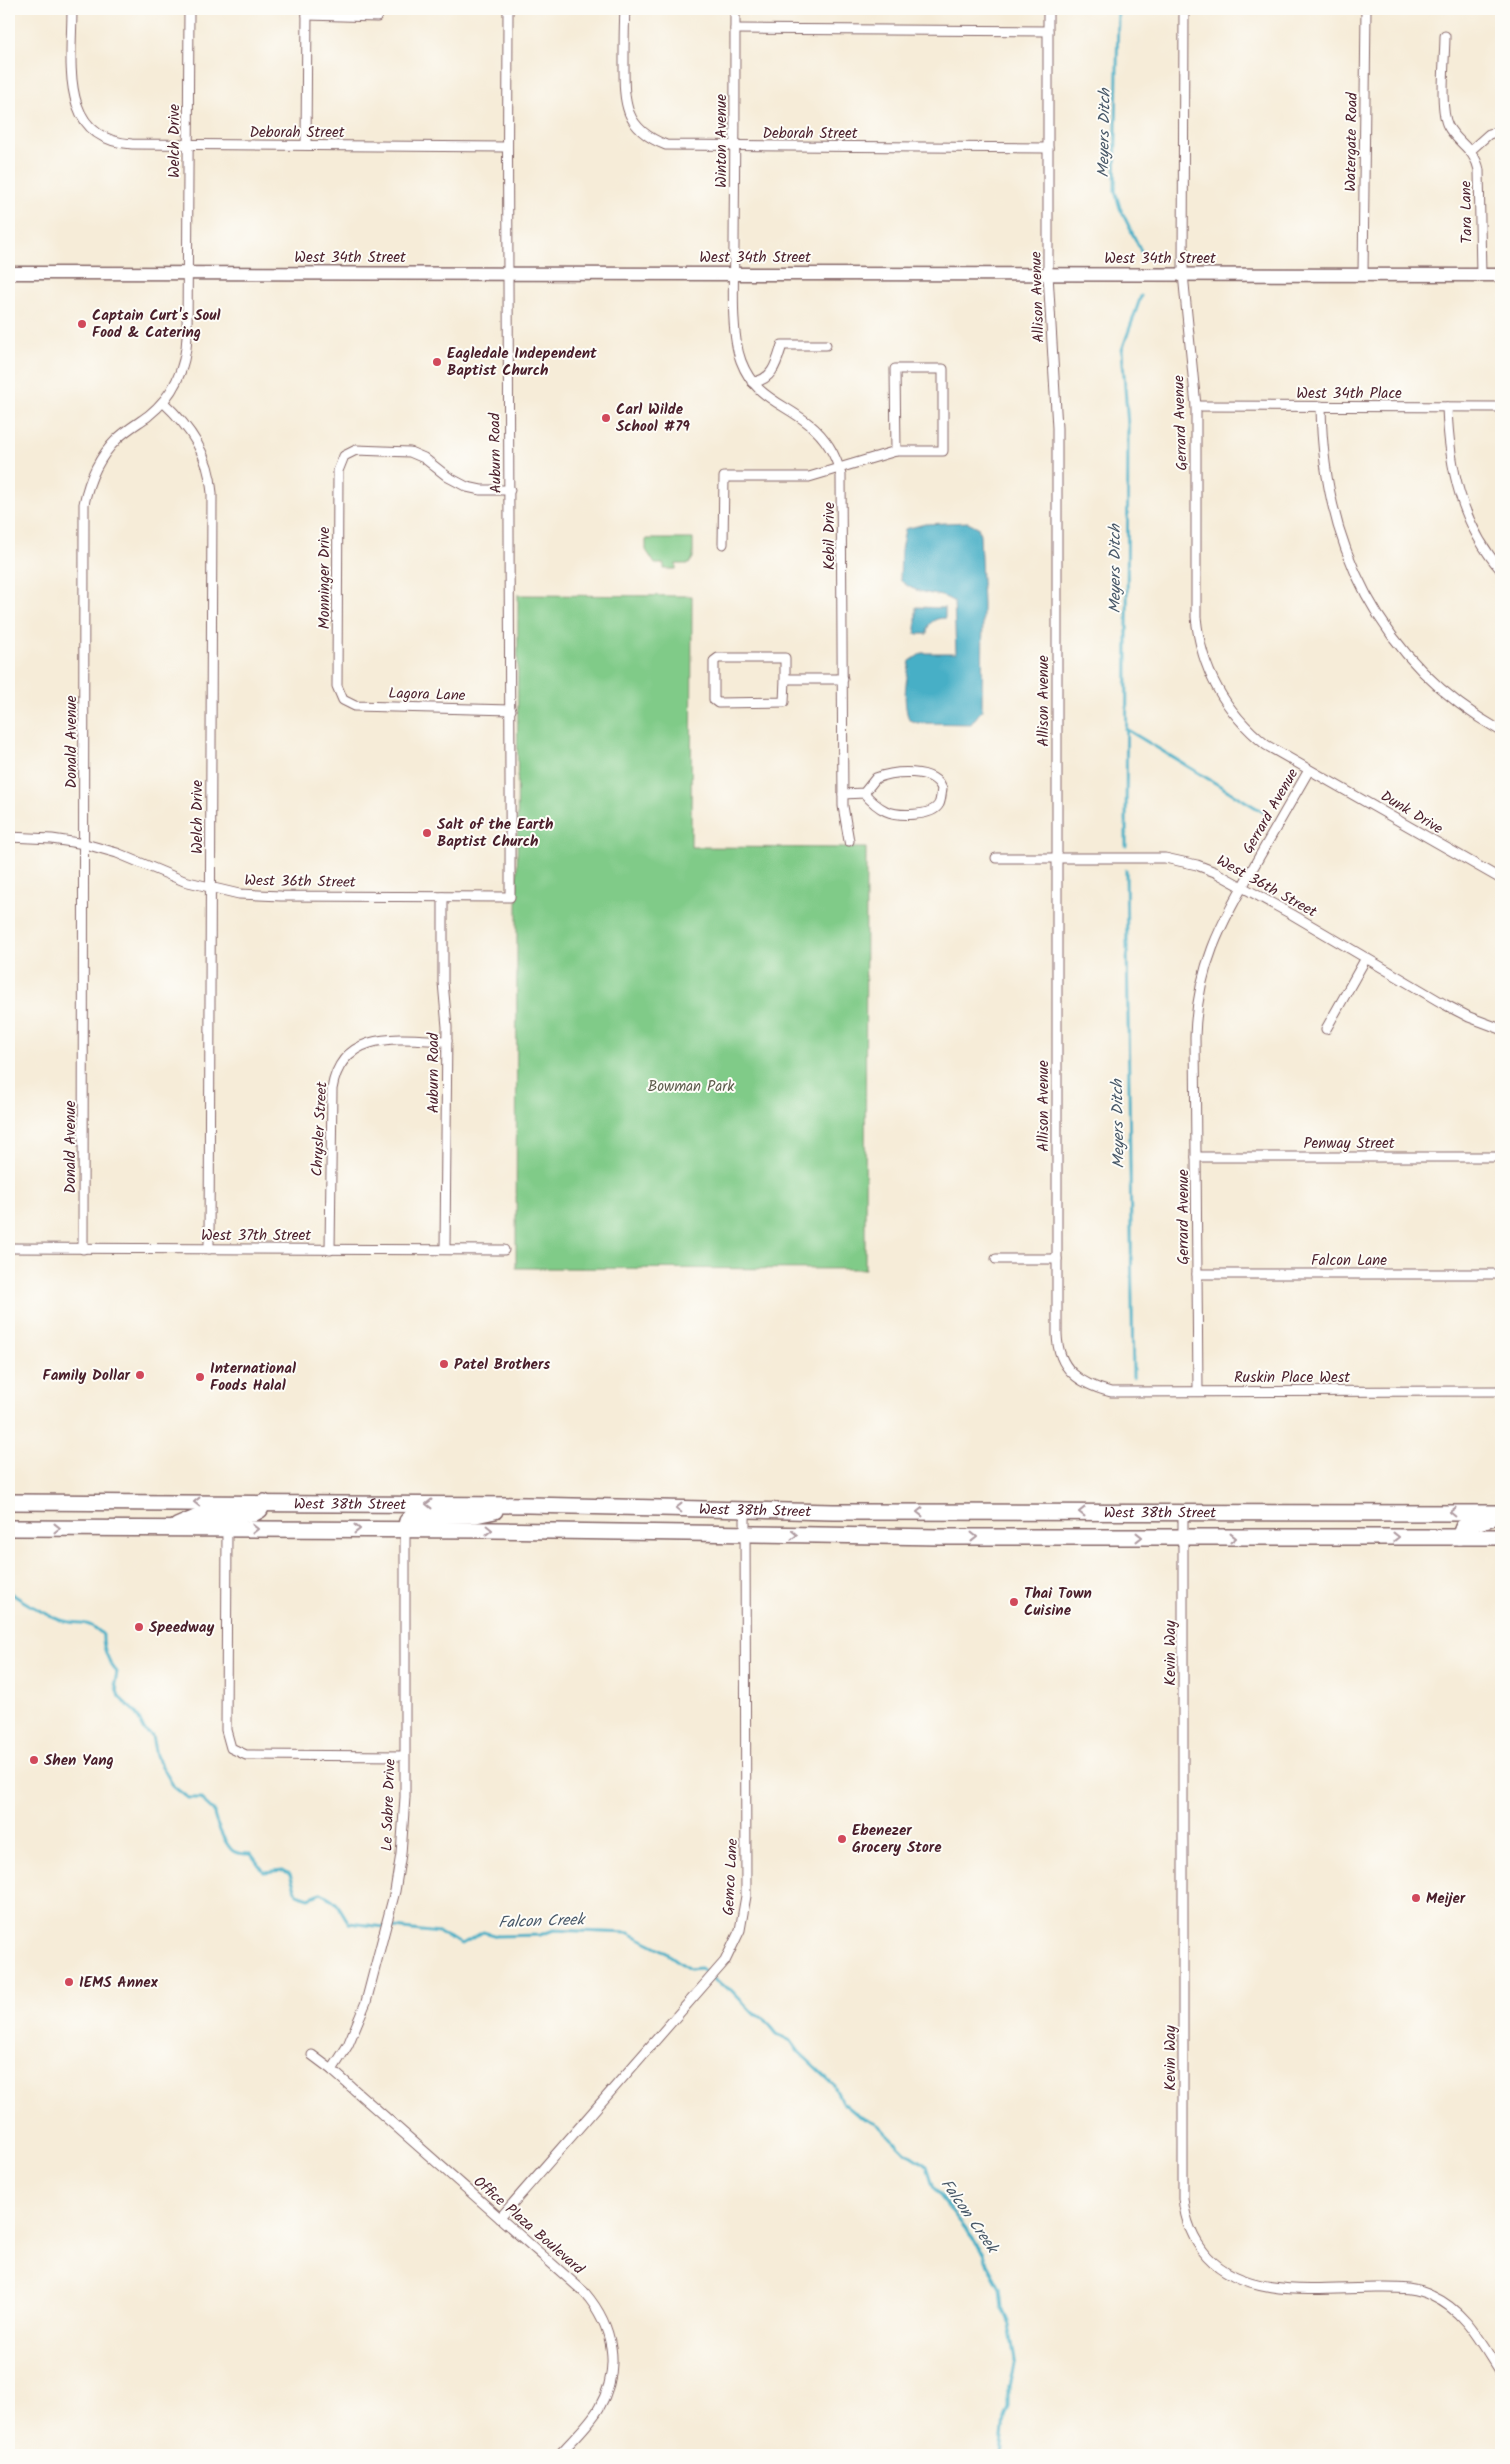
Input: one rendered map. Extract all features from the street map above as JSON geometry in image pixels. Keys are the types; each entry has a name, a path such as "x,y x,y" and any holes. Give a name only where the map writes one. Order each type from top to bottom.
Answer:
{"main road":[{"name":"West 38th Street","path":"9,1502 529,1505 833,1512 1501,1514"},
{"path":"171,1528 198,1517 253,1514 260,1510 264,1502"},
{"path":"405,1529 407,1521 412,1516 476,1515 529,1505"},
{"path":"1459,1537 1463,1527 1501,1514"},
{"name":"West 38th Street","path":"9,1528 405,1529 1184,1538 1501,1537"}],"street":[{"name":"Deborah Street","path":"72,9 72,92 79,112 91,127 106,138 123,143 188,145 507,147"},
{"name":"Welch Drive","path":"187,274 189,9"},
{"name":"Auburn Road","path":"508,9 507,273 510,490 510,897"},
{"name":"Deborah Street","path":"625,9 624,70 626,107 634,122 646,135 670,146 1048,148"},
{"name":"Winton Avenue","path":"734,274 736,9"},
{"name":"Allison Avenue","path":"1048,9 1048,274 1057,428 1058,1344 1067,1367 1084,1384"},
{"name":"Gerrard Avenue","path":"1184,9 1183,274 1196,406 1196,617 1203,654 1219,692 1244,725 1266,745 1309,770 1215,937 1203,972 1198,995 1195,1037 1198,1391"},
{"name":"Watergate Road","path":"1363,275 1366,9"},
{"path":"306,145 307,12 377,17"},
{"path":"735,29 1048,31"},
{"name":"Tara Lane","path":"1445,36 1444,116 1452,132 1476,156 1480,170 1481,275"},
{"path":"1471,150 1489,134 1501,131"},
{"name":"West 34th Street","path":"9,273 1501,276"},
{"name":"Donald Avenue","path":"83,1249 84,504 92,476 109,448 122,434 162,402 180,374 186,356 187,274"},
{"name":"Kebil Drive","path":"734,274 737,346 744,367 752,382 771,401 807,422 818,432 830,447 840,468 843,489 843,794 844,822 850,841"},
{"path":"752,382 758,381 771,372 782,345 826,345"},
{"path":"723,544 724,477 809,477 896,451 943,451 943,369 895,369 896,451"},
{"name":"Welch Drive","path":"162,402 184,423 196,438 204,456 212,484 209,1249"},
{"name":"West 34th Place","path":"1196,406 1501,407"},
{"path":"1322,406 1324,462 1334,514 1345,550 1368,598 1398,643 1433,682 1474,715 1501,731"},
{"path":"1447,407 1450,456 1460,495 1476,533 1501,570"},
{"name":"Monninger Drive","path":"344,700 337,686 338,471 344,456 356,450 410,452 424,458 448,477 468,487 480,490 510,490"},
{"path":"718,658 785,658 784,679 784,702 718,702 714,700 714,662 718,658"},
{"path":"784,679 843,679"},
{"name":"Lagora Lane","path":"344,700 354,706 510,710"},
{"name":"Dunk Drive","path":"1309,770 1501,879"},
{"path":"843,794 864,793 878,807 888,812 916,814 935,809 940,803 942,789 935,778 924,774 906,773 876,778 864,793"},
{"name":"West 36th Street","path":"9,836 36,837 85,844 117,853 175,878 210,888 258,896 510,897"},
{"name":"West 36th Street","path":"996,858 1176,860 1210,870 1460,1013 1501,1029"},
{"name":"Auburn Road","path":"444,897 443,982 447,1041 446,1249"},
{"path":"1326,1029 1366,958"},
{"name":"Chrysler Street","path":"330,1250 332,1089 339,1067 359,1047 376,1040 447,1041"},
{"name":"Penway Street","path":"1196,1157 1501,1157"},
{"name":"West 37th Street","path":"9,1248 504,1250"},
{"path":"996,1259 1057,1259"},
{"name":"Falcon Lane","path":"1197,1274 1501,1274"},
{"name":"Ruskin Place West","path":"1084,1384 1111,1392 1501,1391"},
{"name":"Gemco Lane","path":"500,2218 722,1964 738,1935 746,1896 745,1510"},
{"name":"Kevin Way","path":"1183,1512 1183,2198 1191,2231 1200,2247 1213,2262 1232,2276 1250,2284 1274,2288 1404,2288 1432,2295 1449,2305 1466,2322 1501,2374"},
{"path":"227,1528 226,1730 231,1748 238,1753 246,1755 404,1756"},
{"name":"Le Sabre Drive","path":"332,2070 343,2053 359,2019 371,1983 396,1882 402,1840 405,1529"},
{"name":"Office Plaza Boulevard","path":"312,2055 332,2070 592,2300 604,2320 610,2339 613,2363 606,2395 596,2412 559,2455"}],"green space":[{"path":"646,539 693,539 693,558 689,564 676,564 676,569 664,569 664,564 655,564 646,550"},
{"name":"Bowman Park","path":"518,595 692,596 691,847 866,848 865,1269 516,1268"}],"water":[{"path":"968,522 978,527 980,534 983,604 982,710 971,724 918,723 909,720 905,698 910,661 922,653 956,653 954,602 948,598 921,592 907,586 900,580 901,550 905,529 925,524"},
{"path":"916,607 945,608 945,618 932,622 928,627 927,634 916,634"}],"waterway":[{"name":"Meyers Ditch","path":"1118,9 1115,191 1120,208 1142,253"},
{"name":"Meyers Ditch","path":"1126,846 1128,425 1122,350 1141,296"},
{"path":"1126,729 1268,815"},
{"name":"Meyers Ditch","path":"1126,870 1133,1377"},
{"name":"Falcon Creek","path":"9,1592 28,1604 61,1620 88,1624 103,1635 107,1655 117,1672 115,1683 119,1697 136,1713 144,1730 152,1736 156,1756 174,1787 188,1798 200,1798 214,1811 222,1834 232,1850 251,1854 264,1872 283,1870 290,1874 297,1894 309,1898 321,1893 327,1896 338,1905 349,1923 439,1933 462,1944 483,1932 497,1936 540,1935 554,1930 629,1933 661,1949 689,1969 701,1968 717,1982 731,1990 754,2014 764,2018 777,2034 791,2041 799,2052 833,2084 842,2102 859,2116 878,2125 905,2152 927,2166 934,2188 984,2253 987,2264 1000,2288 1002,2308 1009,2324 1015,2361 1009,2385 1009,2408 1005,2418 1001,2455"}],"place":[{"name":"Captain Curt's Soul Food & Catering","path":"82,324"},
{"name":"Eagledale Independent Baptist Church","path":"437,362"},
{"name":"Carl Wilde School #79","path":"606,418"},
{"name":"Salt of the Earth Baptist Church","path":"427,833"},
{"name":"Patel Brothers","path":"444,1364"},
{"name":"Family Dollar","path":"140,1375"},
{"name":"International Foods Halal","path":"200,1377"},
{"name":"Thai Town Cuisine","path":"1014,1602"},
{"name":"Speedway","path":"139,1627"},
{"name":"Shen Yang","path":"34,1760"},
{"name":"Ebenezer Grocery Store","path":"842,1839"},
{"name":"Meijer","path":"1416,1898"},
{"name":"IEMS Annex","path":"69,1982"}]}
